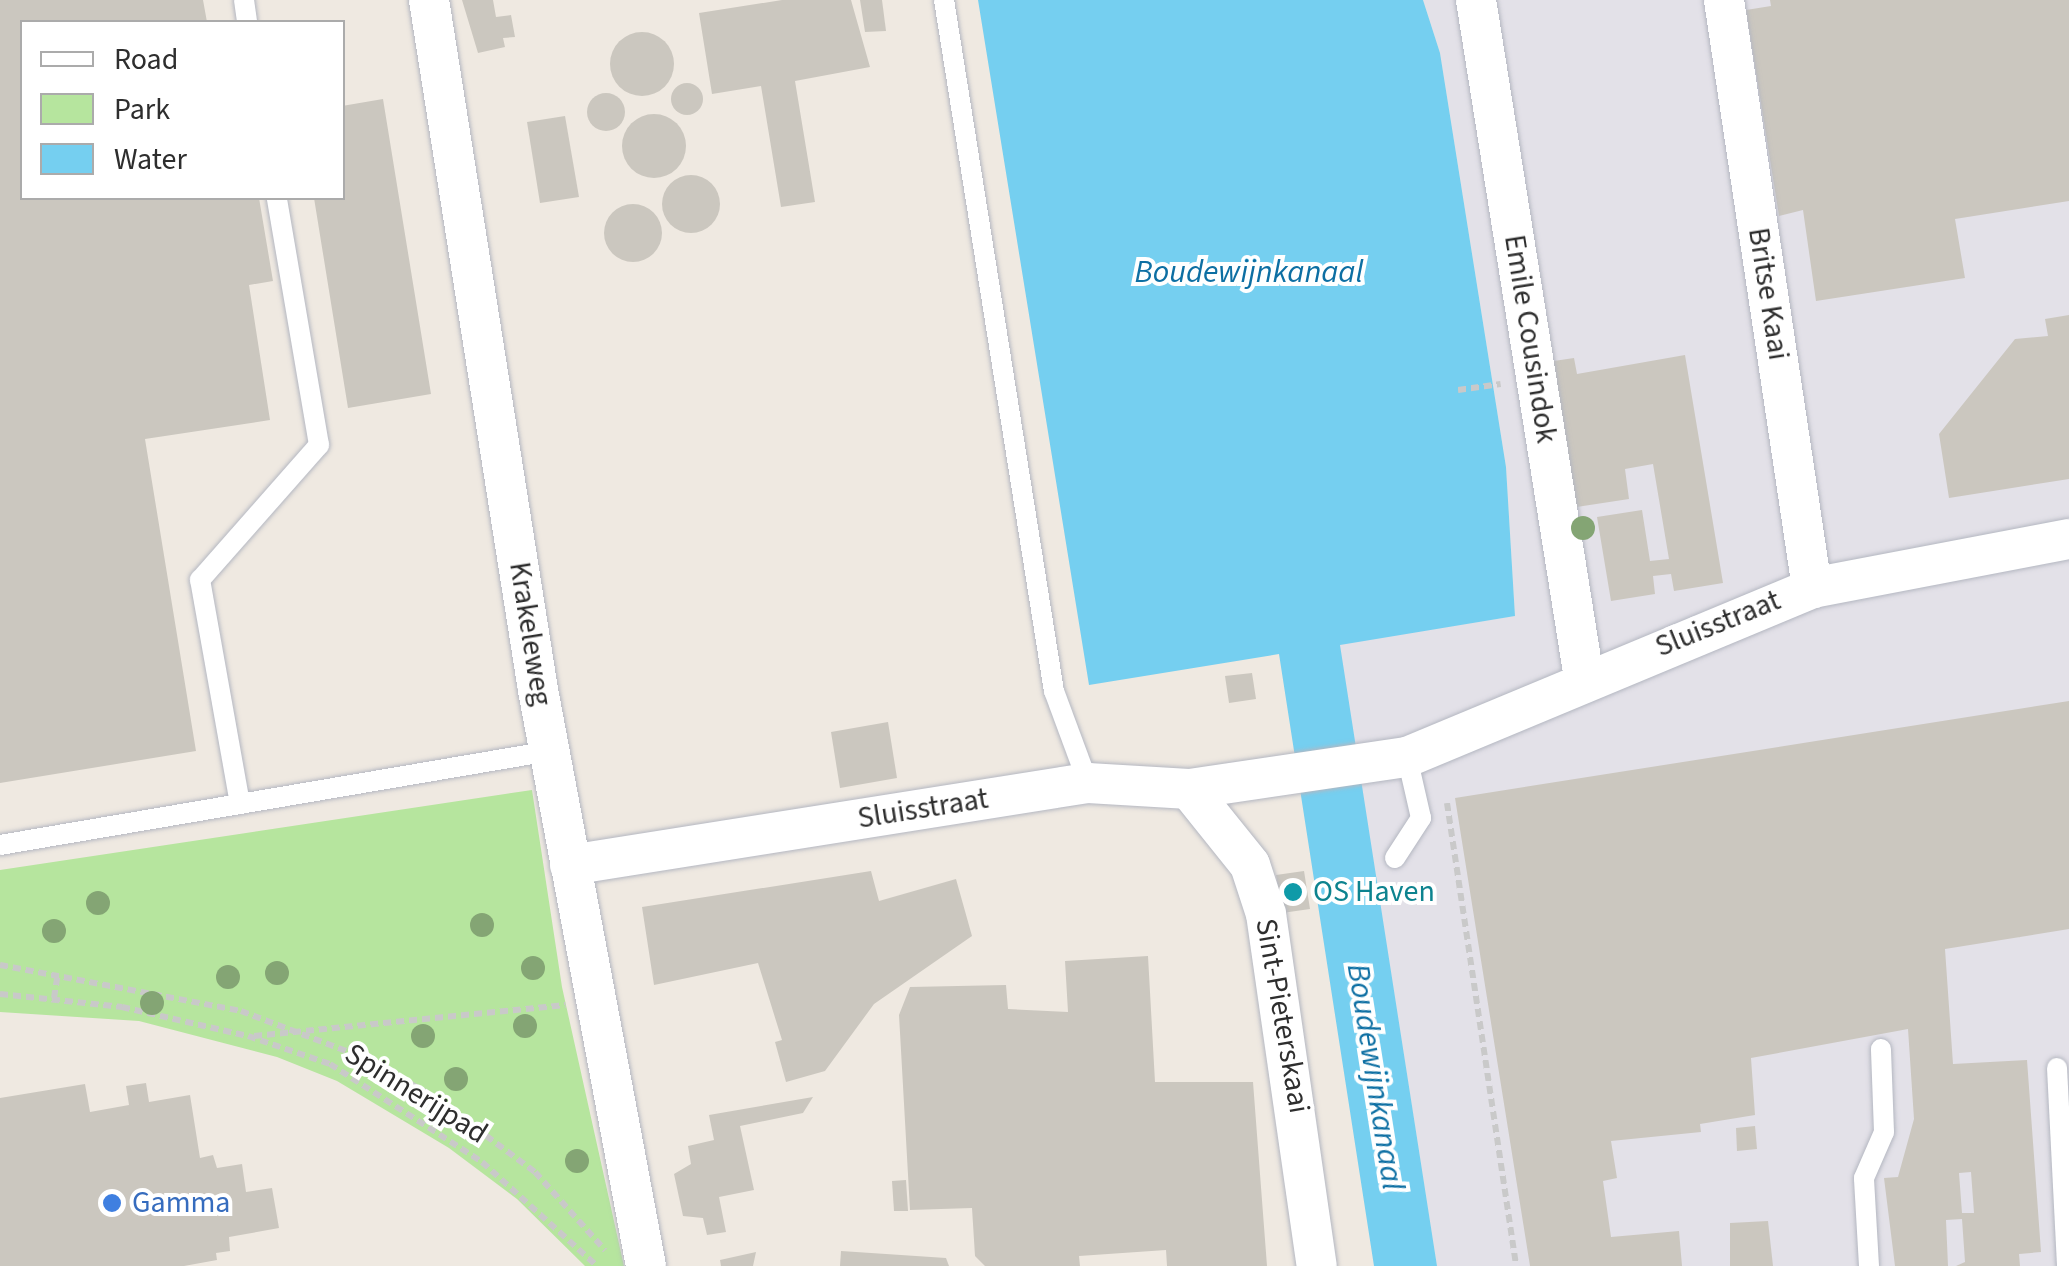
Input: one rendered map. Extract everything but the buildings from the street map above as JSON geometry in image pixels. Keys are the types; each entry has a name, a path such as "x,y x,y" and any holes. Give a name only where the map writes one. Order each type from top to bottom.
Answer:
{"street":[{"name":"Krakeleweg","path":"429,0 550,752 646,1266"},
{"name":"Emile Cousindok","path":"1476,0 1584,678"},
{"name":"Britse Kaai","path":"1724,0 1812,588"},
{"name":"Sluisstraat","path":"570,865 1088,783 1189,790 1406,756 1584,678 1812,588 2069,538"},
{"name":"Sint-Pieterskaai","path":"1189,790 1250,865 1266,914 1317,1266"}],"lane":[{"path":"944,0 1054,691 1088,783"},
{"path":"240,804 200,580 319,445 277,200"},
{"path":"0,846 550,752"},
{"path":"1396,858 1421,818 1406,756"},
{"path":"1870,1266 1864,1178 1884,1132 1881,1049"},
{"path":"2057,1068 2067,1266"}],"path":[{"path":"1406,756 1450,809 1516,1266"},
{"path":"0,964 177,995 300,1031 365,1058 500,1144 567,1204 617,1266"},
{"path":"54,998 58,973"},
{"name":"Spinnerijpad","path":"0,994 54,998 248,1036 330,1064 428,1122 534,1203 597,1266"},
{"path":"248,1036 595,1002"}],"shaded area":[{"path":"1423,0 2069,0 2069,1266 1437,1266 1339,644 1515,616 1506,467 1440,53"}],"green space":[{"path":"532,790 562,987 624,1266 585,1266 517,1199 449,1148 337,1081 277,1057 139,1021 0,1012 0,870"}],"water":[{"name":"Boudewijnkanaal","path":"978,0 1423,0 1440,53 1506,467 1515,616 1340,645 1437,1266 1374,1266 1279,654 1089,685"}],"place":[{"name":"OS Haven","path":"1293,892"},
{"name":"Gamma","path":"112,1203"}]}
